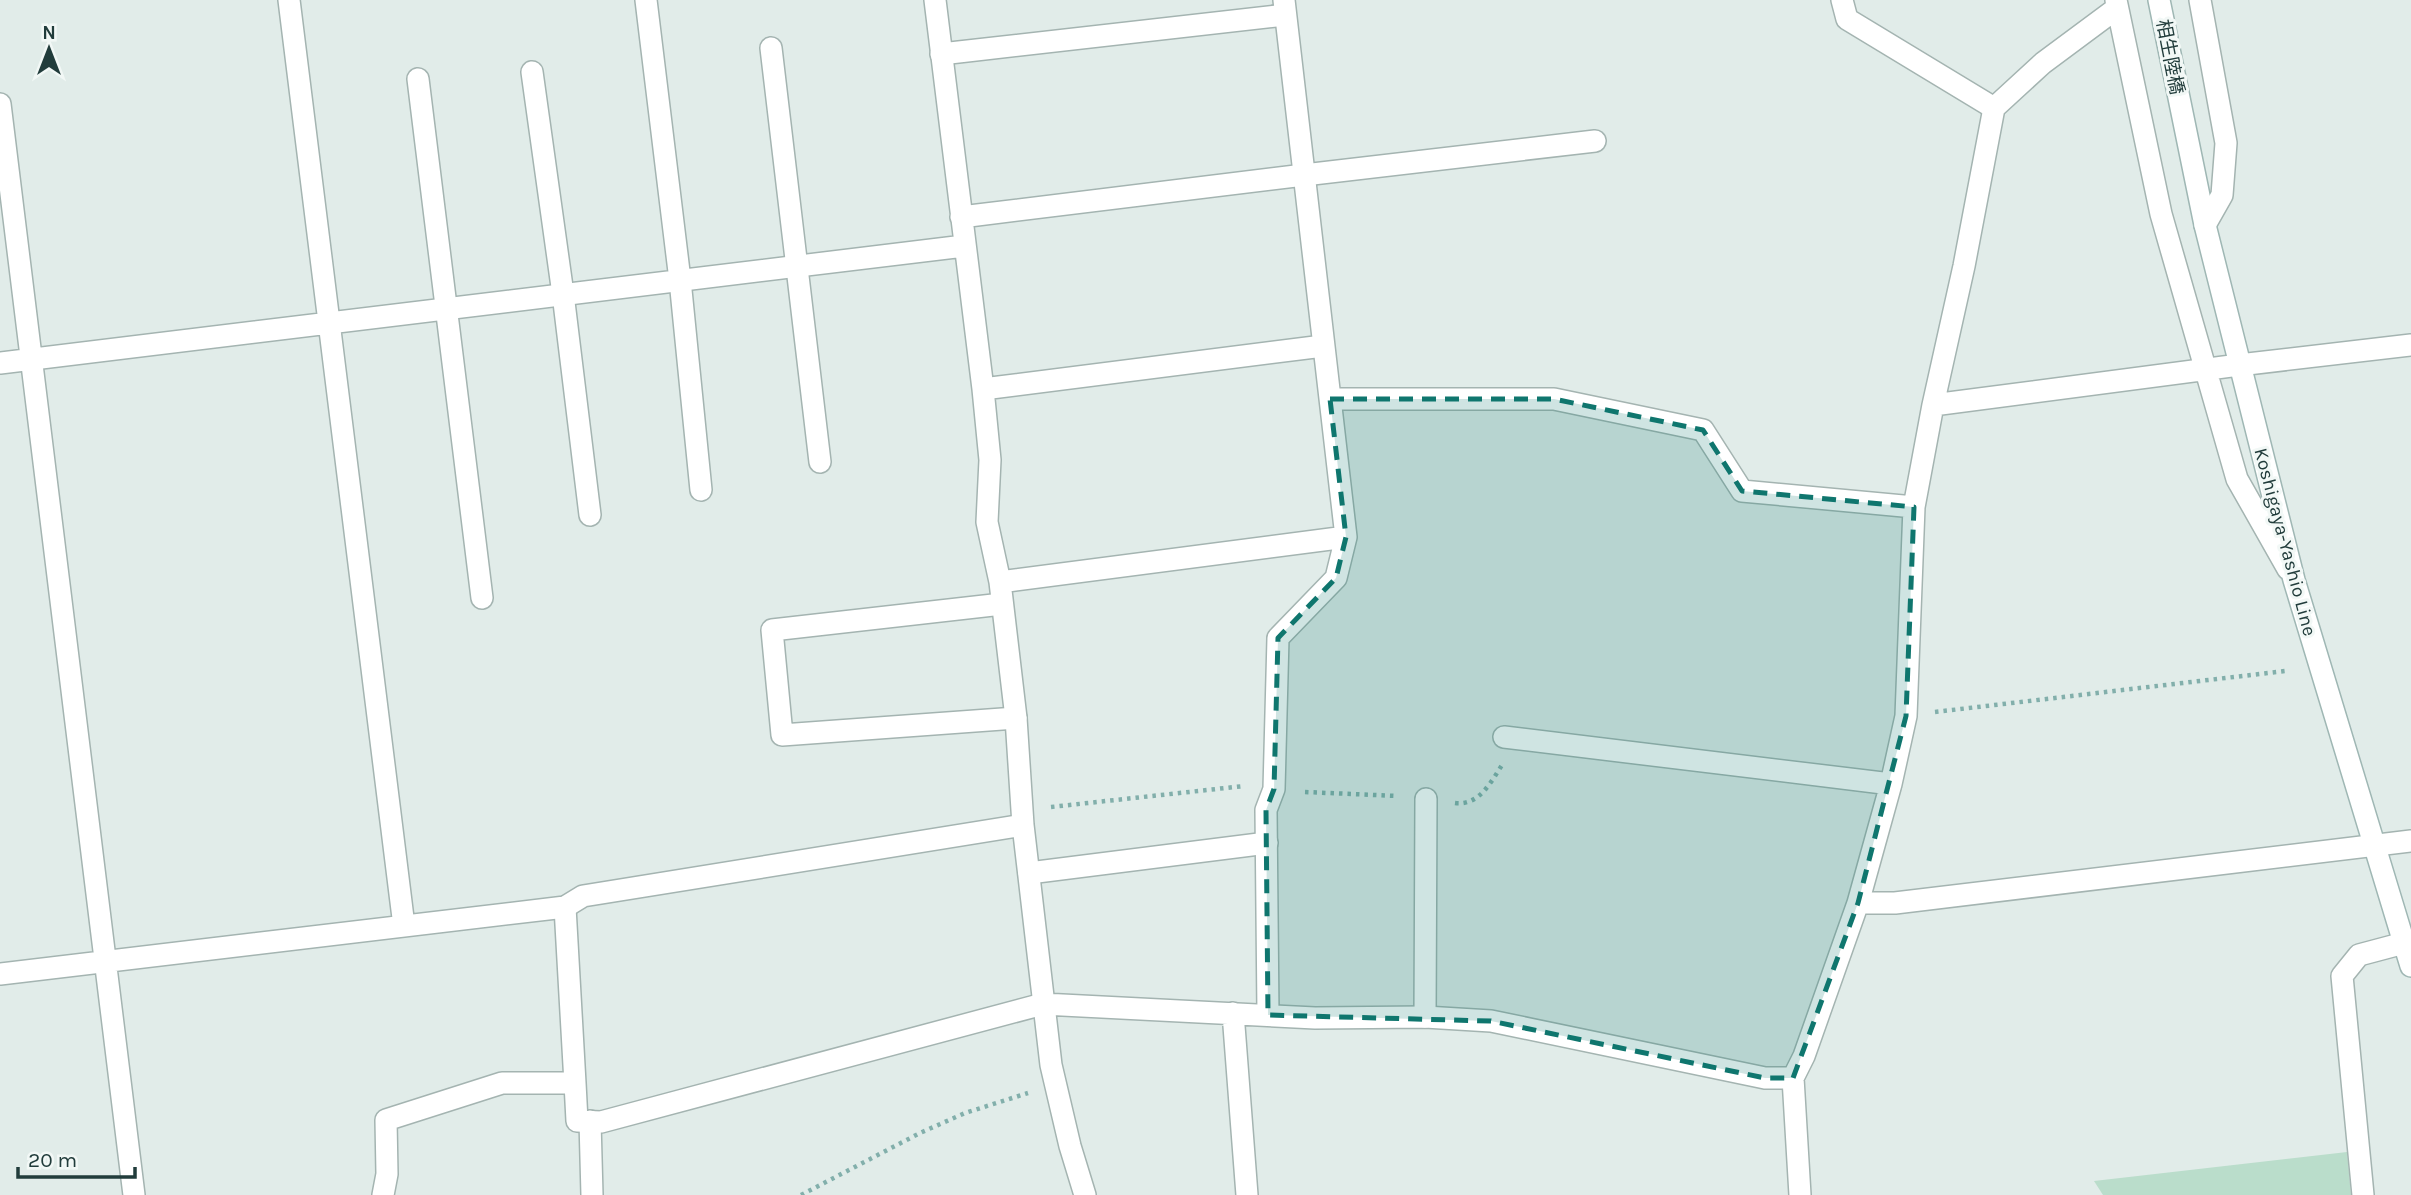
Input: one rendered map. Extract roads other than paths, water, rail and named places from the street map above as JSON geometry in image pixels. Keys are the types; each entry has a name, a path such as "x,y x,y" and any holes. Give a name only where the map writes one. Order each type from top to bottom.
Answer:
{"street":[{"path":"289,0 404,926"},
{"path":"646,0 680,280 701,490"},
{"path":"935,0 983,389 990,460 987,522 1000,582 1016,718 1023,824 1043,1004 1055,1085 1085,1195"},
{"path":"1842,0 1847,19 1994,108"},
{"name":"相生陸橋","path":"2159,0 2182,113"},
{"path":"2200,0 2226,143 2222,195 2205,225"},
{"path":"1800,1195 1793,1079 1804,1056 1858,903 1891,784 1906,716 1914,507 1994,108 2043,63 2116,4 2161,214 2237,479 2294,580"},
{"path":"941,54 1284,8 1346,537 1336,578 1278,638 1274,789 1266,810 1268,1015"},
{"path":"771,48 820,463"},
{"path":"532,72 564,294 590,514"},
{"path":"418,79 482,598"},
{"path":"0,104 134,1195"},
{"name":"Koshigaya-Yashio Line","path":"2182,113 2205,225 2294,580 2409,957"},
{"path":"961,217 1595,141"},
{"path":"0,363 964,246"},
{"path":"1933,405 2411,345"},
{"path":"983,389 1324,346"},
{"path":"1330,399 1554,399 1703,430 1742,491 1914,507"},
{"path":"1000,582 1346,537"},
{"path":"1002,604 772,631 782,735 1016,718"},
{"path":"1504,737 1891,784"},
{"path":"1425,1017 1426,799"},
{"path":"0,974 565,907 583,896 1023,824"},
{"path":"1858,903 1895,903 2411,841"},
{"path":"1029,873 1267,843"},
{"path":"565,907 577,1121 601,1122 1043,1004 1315,1018 1425,1017 1492,1020 1765,1078 1793,1079"},
{"path":"2363,1195 2342,976 2358,955 2409,957"},
{"path":"1233,1013 1247,1195"},
{"path":"383,1195 387,1174 386,1120 502,1083 575,1083"},
{"path":"590,1121 593,1195"}]}
